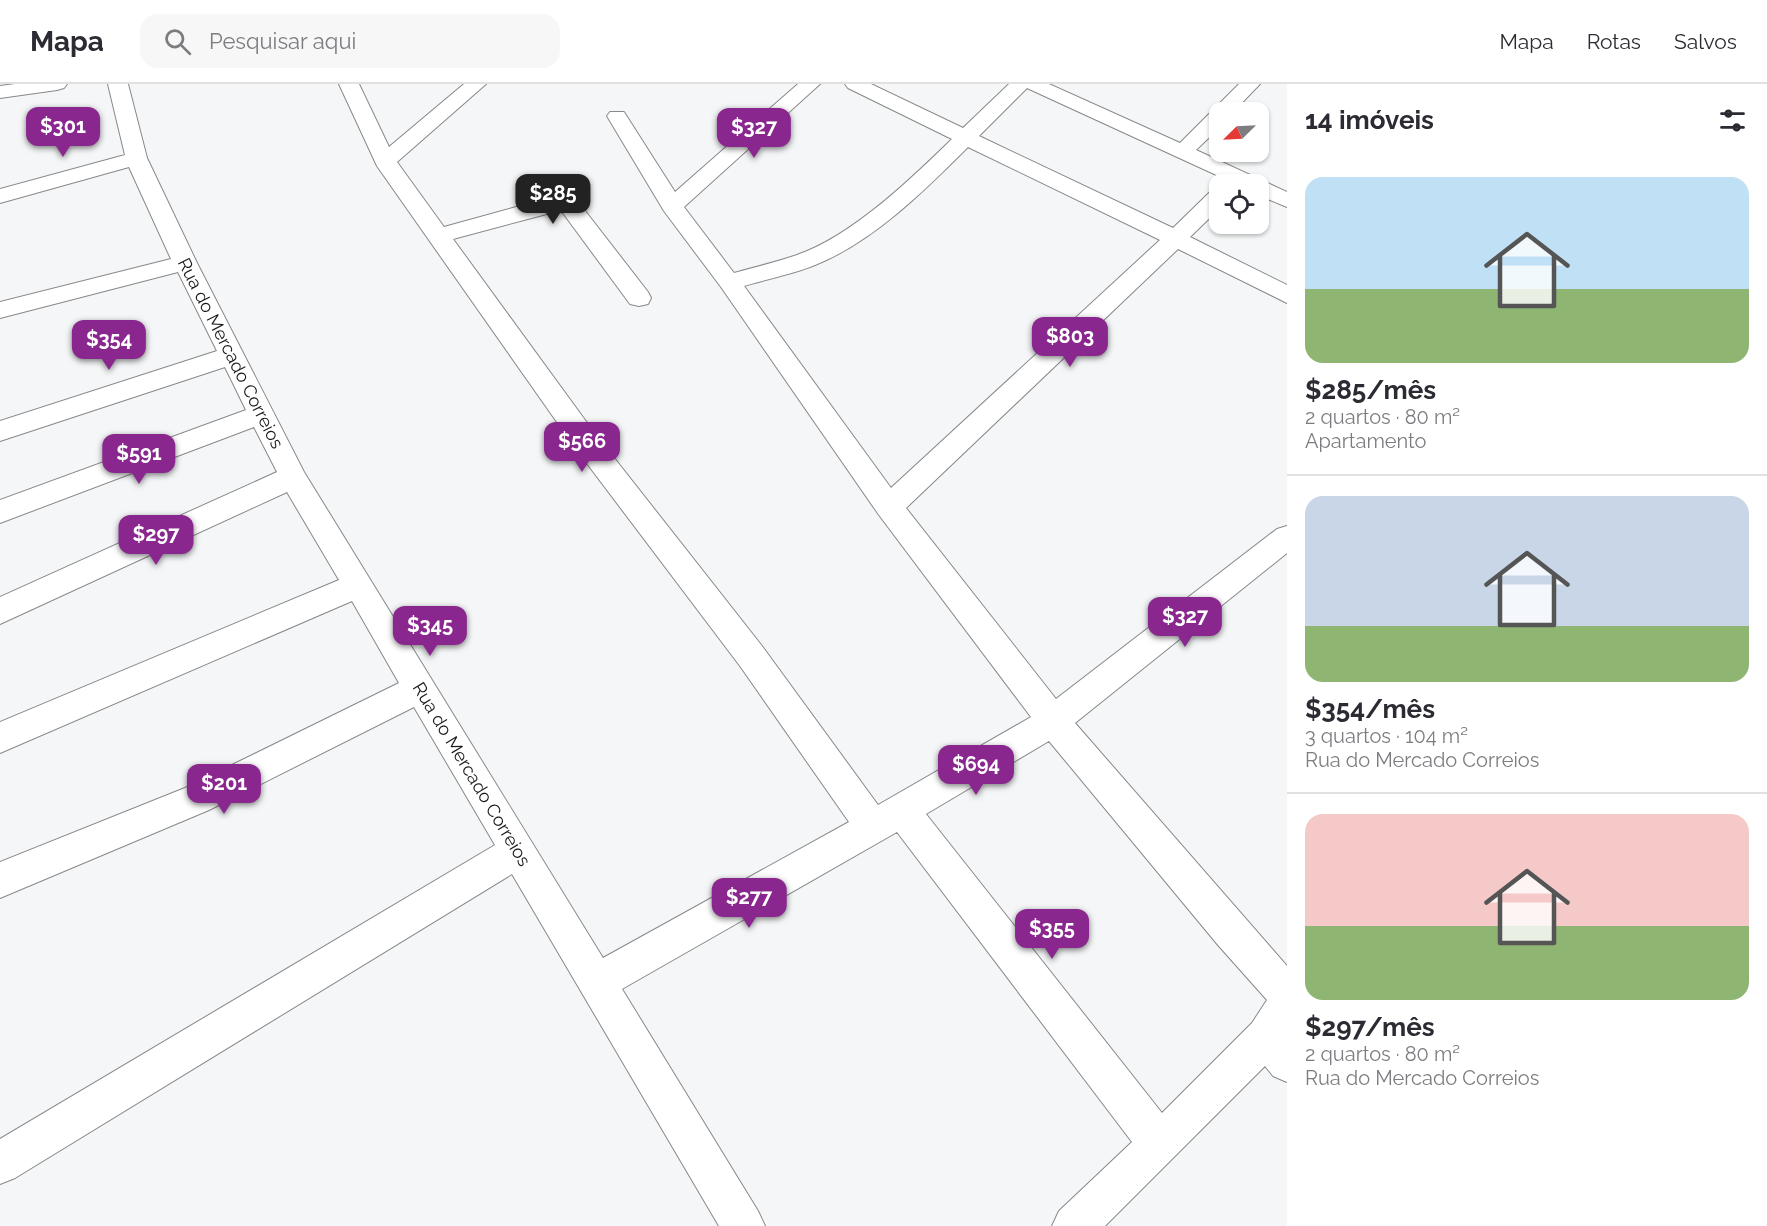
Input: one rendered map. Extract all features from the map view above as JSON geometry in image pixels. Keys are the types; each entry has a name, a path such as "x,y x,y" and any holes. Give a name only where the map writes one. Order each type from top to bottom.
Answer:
{"street":[{"path":"0,92 57,84"},
{"name":"Rua do Mercado Correios","path":"118,84 136,158 185,263 293,477 743,1226"},
{"path":"349,84 385,161 583,438 751,656 1160,1144"},
{"path":"385,161 476,84"},
{"path":"672,206 810,84"},
{"path":"855,84 1175,238 1287,295"},
{"path":"729,282 807,260 832,249 916,186 1020,84"},
{"path":"1033,84 1184,151 1226,174"},
{"path":"1233,102 1250,84"},
{"path":"617,116 672,206 889,507 1053,721 1231,932 1287,994"},
{"path":"1184,151 1209,126"},
{"path":"0,196 136,158"},
{"path":"1269,192 1287,200"},
{"path":"438,236 549,205 560,204 571,208 639,298"},
{"path":"889,507 1077,333 1209,206"},
{"path":"0,310 185,263"},
{"path":"0,431 233,355"},
{"path":"0,512 262,414"},
{"path":"0,611 293,477"},
{"path":"598,982 887,819 1053,721 1287,537"},
{"path":"0,738 358,585"},
{"path":"0,880 197,799 420,688"},
{"path":"0,1163 518,850"},
{"path":"1074,1226 1280,1034"}]}
